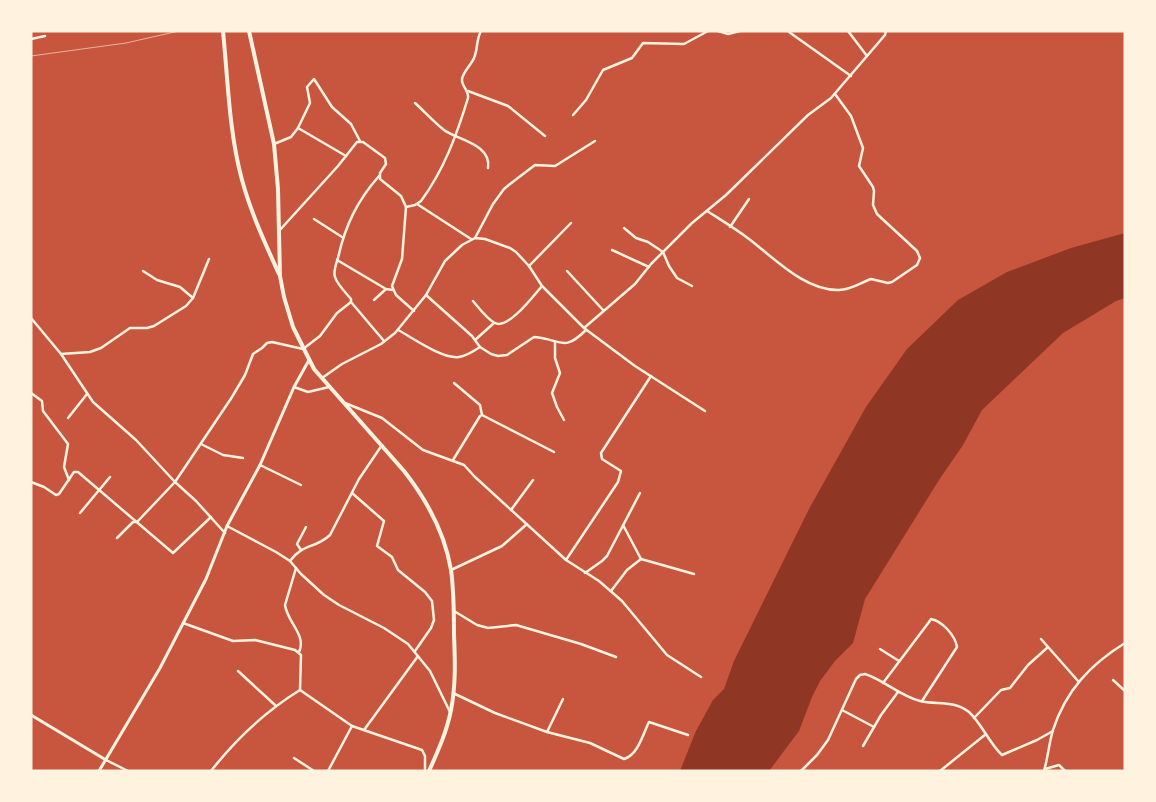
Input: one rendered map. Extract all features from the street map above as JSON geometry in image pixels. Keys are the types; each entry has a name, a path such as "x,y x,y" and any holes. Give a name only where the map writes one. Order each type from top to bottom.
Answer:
{"highway":[{"path":"223,31 234,146 242,181 258,229 280,276"},
{"path":"249,31 274,144 278,189 280,276 288,312 308,360 416,487 430,510 443,542 451,570 455,667 453,693 445,731 429,771"}],"street":[{"path":"481,31 474,58 462,79 463,84 468,91 508,106 546,136"},
{"path":"574,115 586,100 603,70 632,58 643,42 684,44 708,31"},
{"path":"718,31 728,34 740,31"},
{"path":"848,31 867,56"},
{"path":"426,295 475,340 480,347 491,354 502,356 515,351 534,337 564,343 576,341 603,310 635,284 692,223 726,195 795,127 835,94 885,35 886,31"},
{"path":"790,32 851,76"},
{"path":"31,39 46,36"},
{"path":"274,144 291,137 298,128 310,103 307,87 314,79 332,107 351,124 360,142 385,158 386,164 379,176 368,188 353,213 343,238 334,274 335,279 351,298 350,302 384,342"},
{"path":"406,207 421,201 448,156 468,98 468,91"},
{"path":"707,211 784,268 823,289 852,289 871,279 888,283 892,282 917,265 920,258 917,251 877,214 874,208 874,191 859,166 863,148 859,135 851,116 835,94"},
{"path":"416,103 442,129 480,148 487,157 488,168"},
{"path":"298,128 346,156"},
{"path":"322,378 342,364 384,342 398,330 426,295 445,261 456,250 473,238 504,189 535,165 556,166 595,141"},
{"path":"279,231 357,142 360,142"},
{"path":"379,176 380,179 401,196 406,207 402,259 393,282 393,290 414,311"},
{"path":"730,227 749,199"},
{"path":"417,204 473,238 485,239 510,248 529,266 542,286 585,329 635,366 705,411"},
{"path":"314,219 343,238"},
{"path":"529,266 571,223"},
{"path":"624,228 636,238 648,242 663,252 672,271 680,280 692,286"},
{"path":"612,250 649,267"},
{"path":"61,354 90,352 101,348 130,328 154,326 186,306 193,298 209,259"},
{"path":"337,260 386,289 393,290"},
{"path":"143,271 157,280 180,286 193,298"},
{"path":"567,271 603,310"},
{"path":"473,301 494,323 500,324 513,318 542,286"},
{"path":"374,300 386,289"},
{"path":"117,538 133,522 137,522 175,482 232,397 245,375 252,354 267,343 272,342 303,349 320,336 337,313 350,302"},
{"path":"31,318 61,354 93,402 136,440 225,533"},
{"path":"475,340 494,323"},
{"path":"398,330 433,350 448,356 458,358 480,347"},
{"path":"556,342 555,358 560,373 552,393 564,420"},
{"path":"99,771 160,668 206,579 227,526 260,465 294,387 308,360"},
{"path":"566,560 618,482 621,471 602,458 601,453 651,376"},
{"path":"454,384 480,405 482,415"},
{"path":"294,387 308,392 329,387"},
{"path":"31,393 42,402 43,411 68,444 64,467 68,480"},
{"path":"68,418 87,394"},
{"path":"342,401 382,418 424,450 464,464 566,560 611,591 629,608 667,655 701,677"},
{"path":"482,415 554,452"},
{"path":"453,460 482,415"},
{"path":"201,444 222,455 243,458"},
{"path":"290,561 301,550 323,542 330,535 359,479 382,445"},
{"path":"260,465 301,485"},
{"path":"31,482 44,487 56,495 59,494 74,472 78,472 174,553 210,517"},
{"path":"80,514 110,477"},
{"path":"511,510 533,480"},
{"path":"585,573 602,562 607,556 640,492"},
{"path":"352,493 384,521 378,546 392,557 398,570 425,592 432,601 434,620 431,628 414,651"},
{"path":"451,570 502,546 527,524"},
{"path":"623,525 641,559 694,574"},
{"path":"227,526 250,537 290,561 324,595 408,644 430,671 450,712"},
{"path":"301,550 297,544 306,527"},
{"path":"611,591 627,570 641,559"},
{"path":"296,568 285,609 301,639 299,652 301,659 300,690"},
{"path":"454,611 478,625 488,628 516,624 616,657"},
{"path":"883,683 931,620 935,620 955,638 957,646 922,701"},
{"path":"183,623 233,641 255,640 299,652"},
{"path":"1041,638 1078,682"},
{"path":"1044,770 1053,731 1068,696 1078,682 1125,642"},
{"path":"974,718 1001,690 1010,688 1028,665 1048,647"},
{"path":"880,649 899,661"},
{"path":"364,730 418,656"},
{"path":"238,672 276,705"},
{"path":"801,771 817,755 828,740 856,679 860,675 865,674 898,692 922,701 953,703 974,718 998,750 1004,755 1053,731"},
{"path":"1113,680 1125,691"},
{"path":"211,771 234,743 276,705 300,690"},
{"path":"300,690 352,726 422,750 425,756 425,771"},
{"path":"863,746 898,692"},
{"path":"453,693 495,713 546,732 590,743 624,759 635,751 649,722 688,734"},
{"path":"546,732 563,699"},
{"path":"842,710 874,727"},
{"path":"31,715 128,771"},
{"path":"328,771 352,726"},
{"path":"940,771 986,734"},
{"path":"294,758 314,771"},
{"path":"1044,770 1059,765 1065,771"}],"shaded area":[{"path":"1125,233 1125,298 1116,301 1063,333 982,410 963,445 865,599 853,643 835,661 820,681 799,731 769,771 680,771 696,731 713,700 724,689 734,661 809,509 866,407 907,349 958,300 1007,272 1071,248"}],"railway":[{"path":"31,56 126,43 179,31"}]}
